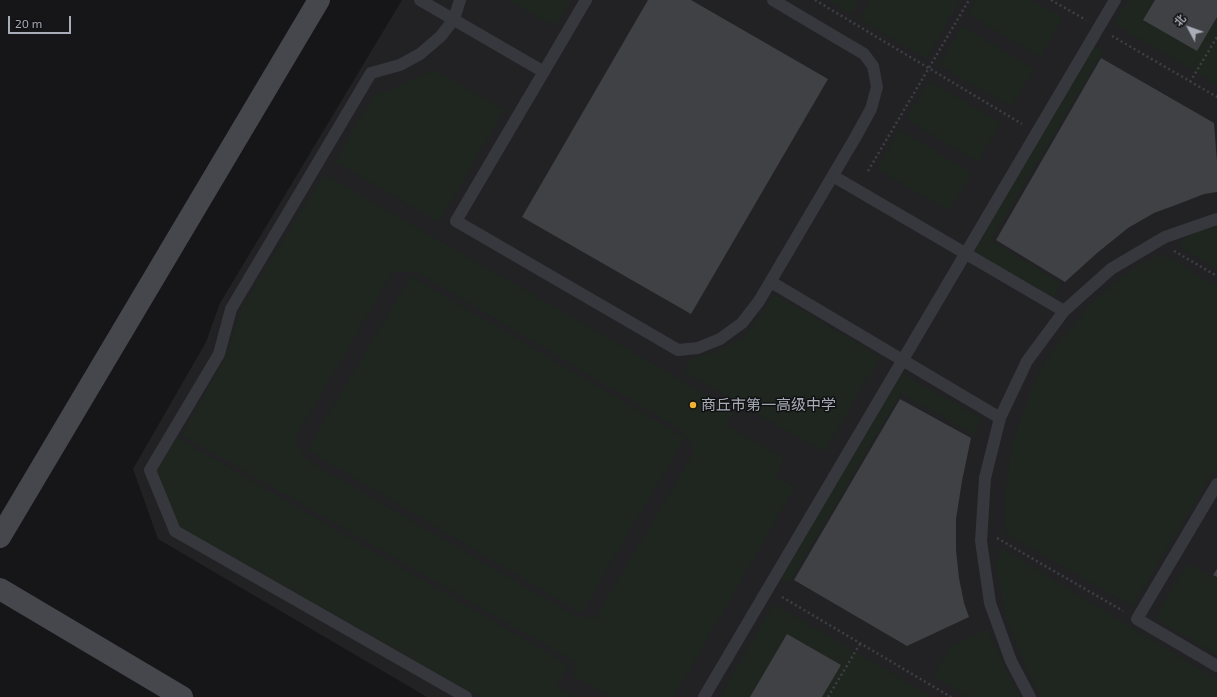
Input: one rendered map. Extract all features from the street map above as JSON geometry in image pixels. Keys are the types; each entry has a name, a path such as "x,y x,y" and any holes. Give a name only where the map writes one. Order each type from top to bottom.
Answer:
{"street":[{"path":"0,537 319,0"},
{"path":"0,589 182,697"}],"lane":[{"path":"420,0 544,72"},
{"path":"460,0 454,19 441,36 420,54 400,65 371,73 231,309 219,354 150,470 175,531 466,697"},
{"path":"586,0 456,221 678,350 698,348 720,339 742,323 760,301 833,176 870,109 877,87 873,66 864,54 773,0"},
{"path":"704,697 1115,0"},
{"path":"833,176 1064,311"},
{"path":"1030,697 1011,662 990,603 981,541 985,478 1000,418 1027,361 1064,311 1111,269 1157,241 1217,219"},
{"path":"771,282 1000,418"},
{"path":"1217,484 1137,619 1217,666"}],"path":[{"path":"815,0 1037,132"},
{"path":"868,171 969,0"},
{"path":"1051,0 1217,98"},
{"path":"1190,82 1217,37"},
{"path":"1157,241 1217,276"},
{"path":"982,529 1137,619"},
{"path":"768,589 951,697"},
{"path":"828,697 860,644"}],"shaded area":[{"name":"商丘市第一高级中学","path":"402,0 1217,0 1217,697 427,697 158,539 133,469 206,342 220,303"},
{"path":"507,0 570,0 555,27"},
{"path":"827,0 859,0 851,14"},
{"path":"871,0 960,0 926,59 860,19"},
{"path":"976,0 1032,0 1063,18 1040,57 968,14"},
{"path":"1128,0 1217,0 1217,85 1114,24"},
{"path":"962,26 1034,69 1011,107 939,65"},
{"path":"1093,44 1104,51 991,240 1062,284 1053,299 972,250"},
{"path":"434,70 504,109 439,222 335,162 373,97"},
{"path":"929,81 1001,123 978,162 906,119"},
{"path":"900,130 972,173 949,211 877,169"},
{"path":"324,174 735,411 727,426 784,458 775,476 795,487 674,697 610,697 574,676 575,662 182,435 224,360 242,308","holes":["393,272 417,272 678,428 695,450 595,619 574,615 307,460 294,440"]},
{"path":"1217,226 1217,270 1177,245 1191,233"},
{"path":"1163,254 1217,287 1217,466 1132,606 1006,534 1006,487 1012,444 1040,368 1092,303 1129,271"},
{"path":"411,276 685,438 581,613 307,450"},
{"path":"775,294 880,357 824,452 684,372 693,357 719,351 743,339"},
{"path":"900,372 982,419 974,434 901,394 789,584 779,578"},
{"path":"176,437 569,665 556,686 575,697 479,697 179,526 156,470"},
{"path":"1000,547 1217,680 1217,697 1040,697 1026,668 1006,617 996,565"},
{"path":"1188,563 1217,580 1217,655 1155,618"},
{"path":"774,604 932,697 720,697"},
{"path":"987,629 1019,697 968,697 933,676 951,646"}],"building":[{"path":"648,0 691,0 828,79 691,314 522,217"},
{"path":"1155,0 1217,0 1217,17 1197,51 1143,20"},
{"path":"1101,58 1214,123 1217,162 1217,192 1204,194 1154,213 1128,228 1065,282 996,240"},
{"path":"900,399 971,438 956,519 956,550 959,578 964,603 969,617 907,646 794,580"},
{"path":"1217,569 1217,577 1213,575"},
{"path":"787,634 841,665 822,697 750,697"}],"place":[{"name":"商丘市第一高级中学","path":"693,405"}]}
